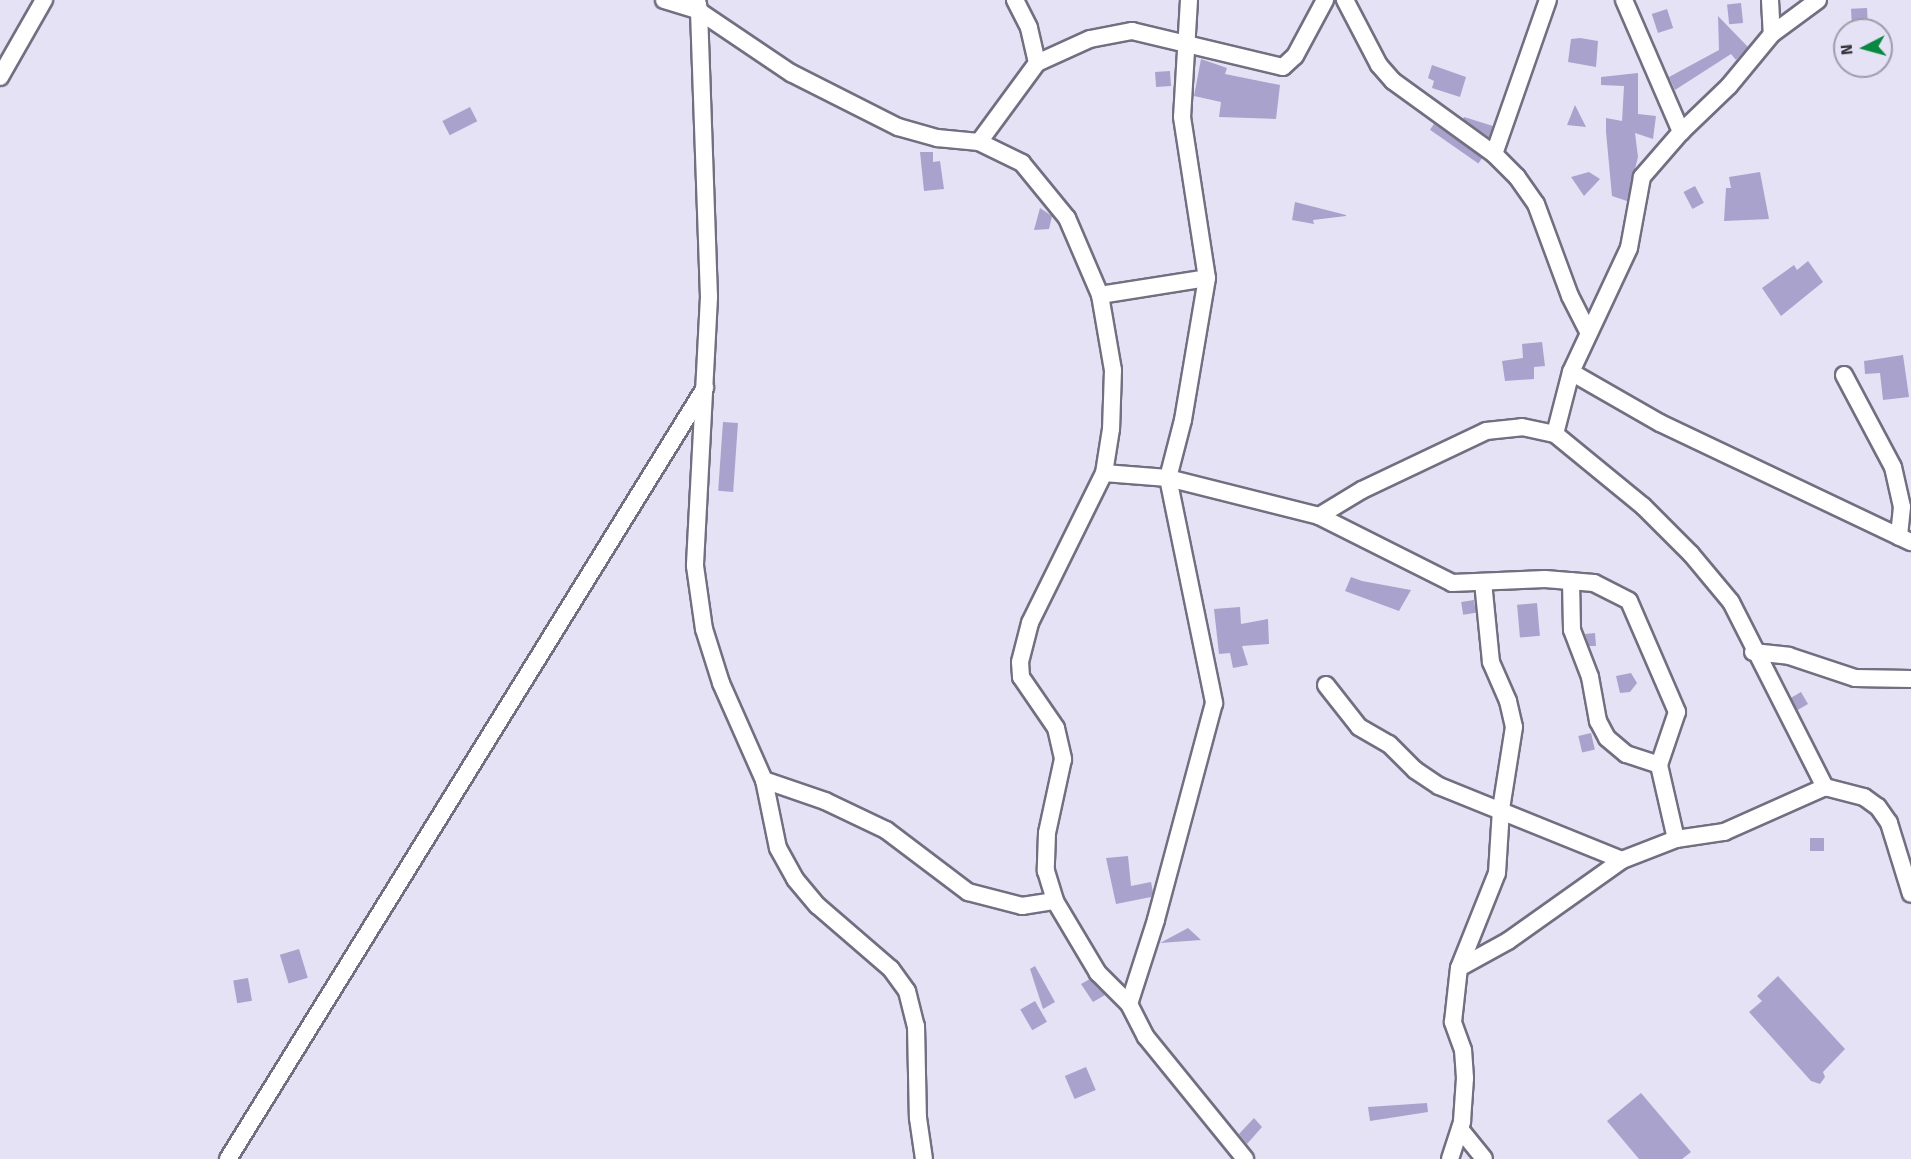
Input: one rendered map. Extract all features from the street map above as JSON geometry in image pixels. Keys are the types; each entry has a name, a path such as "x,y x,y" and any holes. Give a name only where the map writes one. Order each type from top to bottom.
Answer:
{"street":[{"path":"0,77 44,0"},
{"path":"664,0 698,6 791,73 898,127 937,138 979,142 1022,163 1048,190 1068,218 1100,295 1113,370 1111,429 1104,473 1030,623 1020,662 1021,677 1056,728 1063,759 1047,833 1046,871 1055,901 1098,973 1129,1004 1146,1037 1245,1159"},
{"path":"1015,0 1029,28 1037,63"},
{"path":"1129,1004 1156,920 1214,704 1168,478 1183,420 1207,278 1182,117 1189,0"},
{"path":"979,142 1037,63 1109,33 1132,31 1283,67 1295,56 1325,0"},
{"path":"1345,0 1379,65 1393,81 1494,154 1536,204 1570,296 1588,331"},
{"path":"1494,154 1548,0"},
{"path":"1624,0 1681,132"},
{"path":"1770,0 1772,34"},
{"path":"1555,434 1571,372 1588,331 1629,248 1642,177 1681,132 1730,86 1772,34 1818,0"},
{"path":"698,6 708,208 707,385 696,499 695,566 704,629 721,683 764,780 778,848 795,879 818,906 891,969 908,991 916,1026 918,1118 924,1159"},
{"path":"1100,295 1207,278"},
{"path":"1571,372 1660,423 1905,540"},
{"path":"1844,375 1893,467 1902,507 1905,540"},
{"path":"228,1159 707,385"},
{"path":"1319,516 1362,490 1486,431 1522,427 1555,434 1642,506 1691,554 1731,602 1753,652 1825,787"},
{"path":"1104,473 1168,478 1319,516 1452,583 1571,581 1594,583 1629,601 1677,712 1659,765 1676,839"},
{"path":"1571,581 1572,630 1590,677 1598,721 1607,738 1626,754 1642,762 1659,765"},
{"path":"1450,1159 1460,1129 1465,1078 1463,1050 1453,1022 1459,968 1497,873 1501,809 1514,727 1508,701 1491,662 1483,582"},
{"path":"1753,652 1789,656 1855,678 1911,679"},
{"path":"1326,686 1359,727 1389,744 1415,770 1439,786 1501,809 1622,860"},
{"path":"764,780 825,801 886,830 968,892 1010,905 1055,901"},
{"path":"1459,968 1508,941 1622,860 1676,839 1724,832 1825,787 1864,797 1878,807 1889,824 1911,894"},
{"path":"1460,1129 1484,1159"}],"building":[{"path":"1741,3 1743,23 1729,24 1727,4"},
{"path":"1867,8 1868,18 1852,18 1851,9"},
{"path":"1667,9 1673,28 1658,33 1652,14"},
{"path":"1718,16 1748,47 1736,60 1731,54 1675,90 1669,77 1719,50"},
{"path":"1571,39 1598,41 1596,67 1568,62"},
{"path":"1201,59 1227,68 1225,74 1280,85 1276,119 1219,117 1221,102 1194,96"},
{"path":"1432,65 1466,77 1460,97 1432,88 1434,81 1428,78"},
{"path":"1170,71 1171,86 1156,87 1155,72"},
{"path":"1638,73 1638,114 1656,116 1653,139 1635,133 1638,157 1627,201 1612,196 1606,132 1606,118 1622,121 1624,86 1601,85 1601,77"},
{"path":"1575,105 1586,127 1567,125"},
{"path":"470,107 477,121 450,135 442,121"},
{"path":"1464,117 1493,126 1489,137 1463,119"},
{"path":"1434,124 1482,158 1478,164 1430,130"},
{"path":"920,152 933,152 933,162 940,161 944,189 924,191"},
{"path":"1589,172 1600,179 1584,196 1571,177"},
{"path":"1760,172 1769,219 1724,221 1726,188 1731,188 1729,177"},
{"path":"1695,186 1704,203 1692,209 1684,192"},
{"path":"1295,202 1346,216 1313,220 1314,224 1292,220"},
{"path":"1040,208 1052,216 1049,229 1034,230"},
{"path":"1808,261 1823,282 1781,316 1762,288 1794,265 1797,270"},
{"path":"1542,342 1545,366 1534,367 1534,379 1505,381 1502,361 1523,358 1522,344"},
{"path":"1903,355 1909,397 1883,400 1880,373 1865,374 1864,361"},
{"path":"723,422 738,423 733,492 718,491"},
{"path":"1351,577 1411,590 1399,611 1345,591"},
{"path":"1474,600 1476,613 1463,615 1461,602"},
{"path":"1537,603 1540,636 1520,638 1517,605"},
{"path":"1240,607 1241,624 1268,619 1269,644 1242,646 1248,665 1233,668 1230,653 1219,654 1214,609"},
{"path":"1595,633 1596,646 1589,646 1585,634"},
{"path":"1631,673 1637,683 1630,692 1620,693 1616,676"},
{"path":"1801,692 1808,704 1798,710 1791,698"},
{"path":"1591,733 1595,750 1582,752 1578,736"},
{"path":"1810,838 1824,838 1824,851 1810,851"},
{"path":"1128,856 1131,886 1151,882 1153,892 1151,897 1116,904 1106,858"},
{"path":"1188,928 1201,940 1160,943"},
{"path":"299,949 308,978 289,984 280,955"},
{"path":"1035,966 1055,1002 1043,1009 1030,969"},
{"path":"1778,976 1845,1049 1823,1072 1825,1077 1820,1084 1811,1081 1749,1012 1762,1001 1757,996"},
{"path":"248,978 252,1001 237,1003 233,981"},
{"path":"1090,979 1105,995 1093,1002 1081,984"},
{"path":"1035,1001 1047,1022 1032,1030 1020,1010"},
{"path":"1086,1067 1096,1090 1075,1099 1065,1076"},
{"path":"1641,1093 1691,1152 1682,1159 1639,1159 1607,1121"},
{"path":"1427,1103 1428,1112 1370,1121 1368,1107"},
{"path":"1254,1118 1262,1127 1247,1144 1239,1134"}]}
